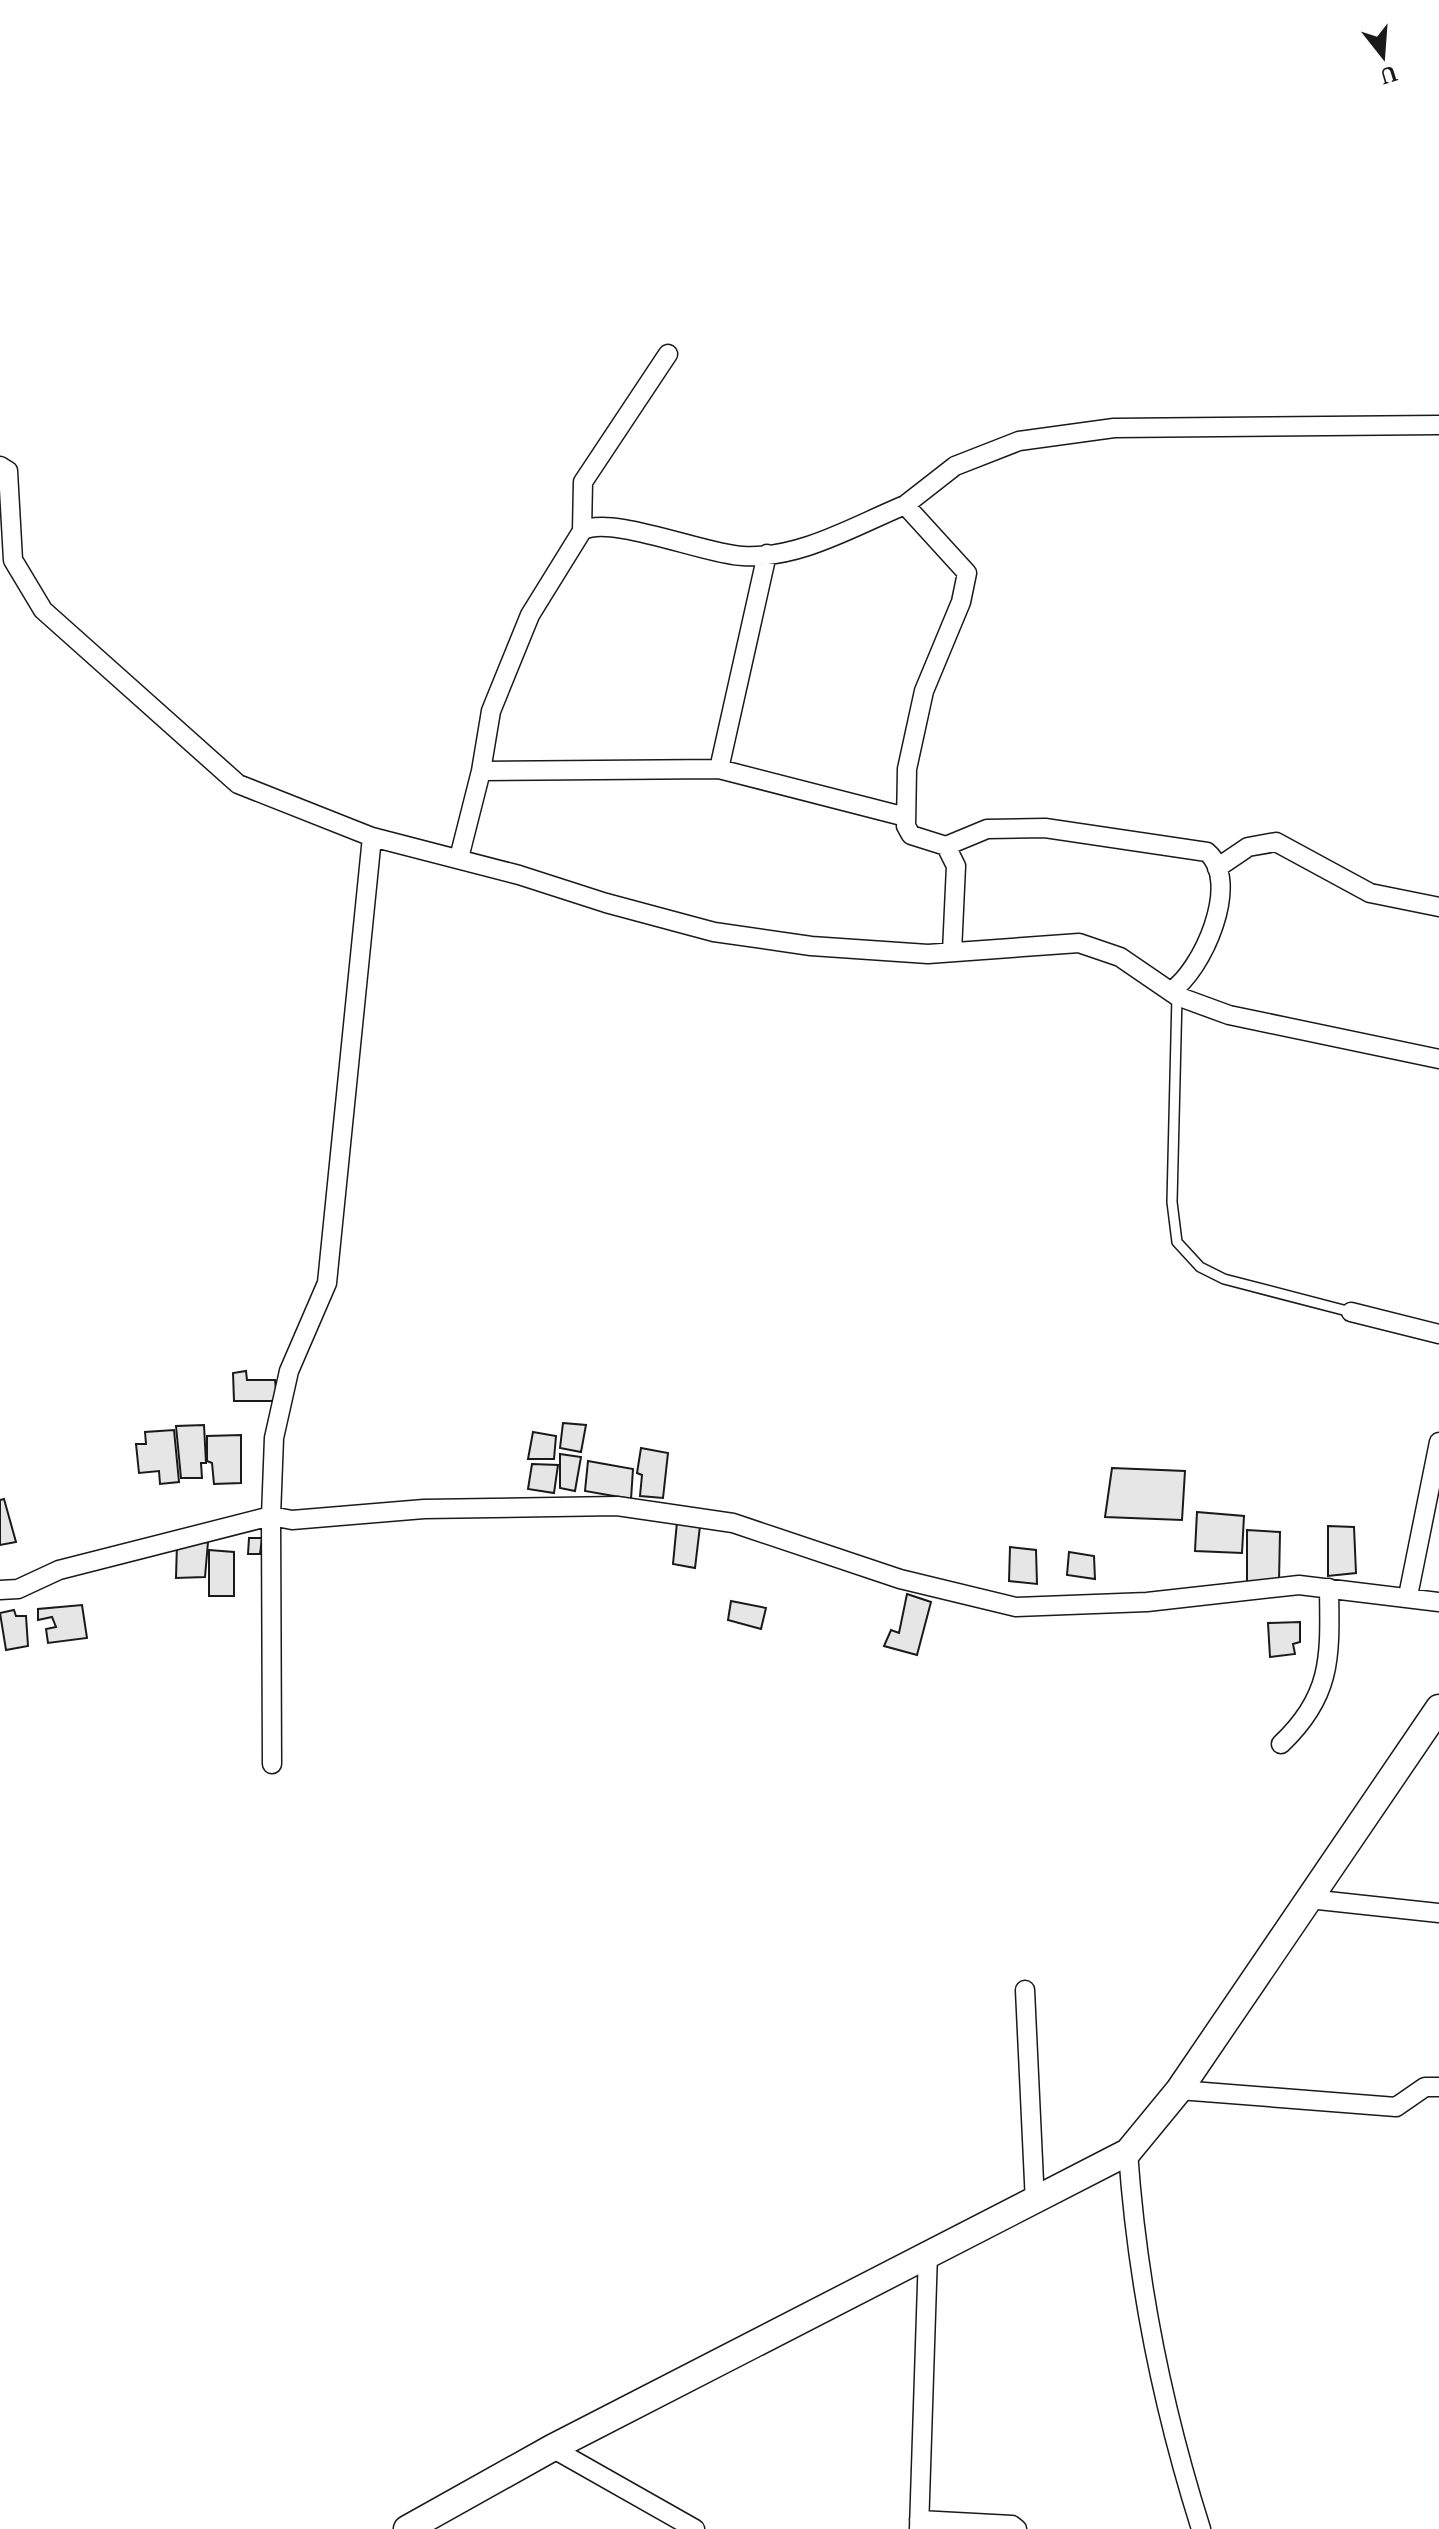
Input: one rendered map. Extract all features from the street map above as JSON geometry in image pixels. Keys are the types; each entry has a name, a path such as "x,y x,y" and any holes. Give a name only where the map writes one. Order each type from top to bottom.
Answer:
{"street":[{"path":"582,531 580,501 583,482 668,354"},
{"path":"459,858 481,771 491,711 530,615 582,531 588,527 613,527 742,556 793,552 905,505 955,466 1019,441 1114,428 1439,425"},
{"path":"0,466 8,471 13,560 43,610 238,784 313,815 372,837 459,858 714,932 811,946 952,952 1079,943 1120,957 1174,994 1229,1015 1437,1059 1439,1039"},
{"path":"905,505 967,573 961,602 924,691 907,769 906,817 911,835 946,846 987,829 1045,828 1200,849 1211,856 1217,868 1219,916 1185,982 1174,994"},
{"path":"719,769 767,554"},
{"path":"481,771 719,769 906,817"},
{"path":"272,1764 271,1516 274,1438 289,1371 327,1283 372,837"},
{"path":"1217,868 1248,847 1276,842 1370,893 1439,907"},
{"path":"946,846 956,866 952,952"},
{"path":"1351,1312 1439,1334"},
{"path":"1408,1596 1439,1442"},
{"path":"0,1590 18,1589 59,1570 271,1516 292,1520 424,1509 617,1506 733,1523 900,1579 1016,1607 1147,1602 1299,1585 1439,1602"},
{"path":"1281,1744 1301,1726 1324,1686 1330,1650 1329,1588"},
{"path":"407,2529 552,2448 928,2253 1035,2203 1128,2152 1179,2090 1439,1708"},
{"path":"1309,1899 1439,1913"},
{"path":"1025,1990 1035,2203"},
{"path":"1179,2090 1396,2107 1425,2087 1439,2087"},
{"path":"1128,2152 1133,2217 1151,2340 1177,2454 1201,2529"},
{"path":"928,2253 919,2524 1012,2525 1017,2529"},
{"path":"552,2448 695,2529"}],"lane":[{"path":"1174,994 1172,1202 1177,1242 1200,1267 1224,1279 1351,1312"}],"building":[{"path":"246,1371 247,1380 275,1380 277,1401 234,1401 233,1373"},
{"path":"563,1423 586,1425 581,1452 560,1448"},
{"path":"204,1425 206,1463 201,1463 202,1478 181,1478 176,1426"},
{"path":"174,1430 179,1482 160,1484 159,1471 139,1473 136,1444 146,1444 145,1432"},
{"path":"533,1432 556,1436 554,1459 528,1459"},
{"path":"241,1435 241,1483 214,1484 212,1463 207,1461 207,1436"},
{"path":"641,1448 668,1453 663,1498 640,1496 642,1475 637,1473"},
{"path":"560,1454 581,1457 575,1491 560,1488"},
{"path":"588,1461 633,1469 631,1499 585,1491"},
{"path":"532,1464 558,1465 554,1493 528,1489"},
{"path":"1112,1468 1185,1471 1182,1520 1105,1517"},
{"path":"4,1499 16,1542 0,1545 0,1500"},
{"path":"1197,1512 1244,1516 1242,1553 1195,1551"},
{"path":"677,1522 700,1526 695,1568 673,1564"},
{"path":"1328,1526 1354,1527 1356,1573 1328,1576"},
{"path":"1247,1530 1280,1532 1279,1582 1247,1582"},
{"path":"249,1538 262,1538 260,1554 248,1554"},
{"path":"208,1542 205,1577 176,1578 177,1543"},
{"path":"1010,1547 1036,1550 1037,1584 1009,1581"},
{"path":"209,1550 234,1552 234,1596 209,1596"},
{"path":"1069,1552 1094,1556 1095,1579 1067,1575"},
{"path":"907,1594 931,1602 917,1655 884,1646 891,1630 899,1633"},
{"path":"731,1601 766,1608 761,1629 728,1620"},
{"path":"82,1605 87,1638 48,1643 46,1629 56,1627 52,1617 38,1620 38,1609"},
{"path":"14,1610 16,1616 26,1616 28,1646 6,1650 0,1613"},
{"path":"1300,1622 1300,1642 1293,1644 1295,1654 1270,1657 1268,1623"}]}
